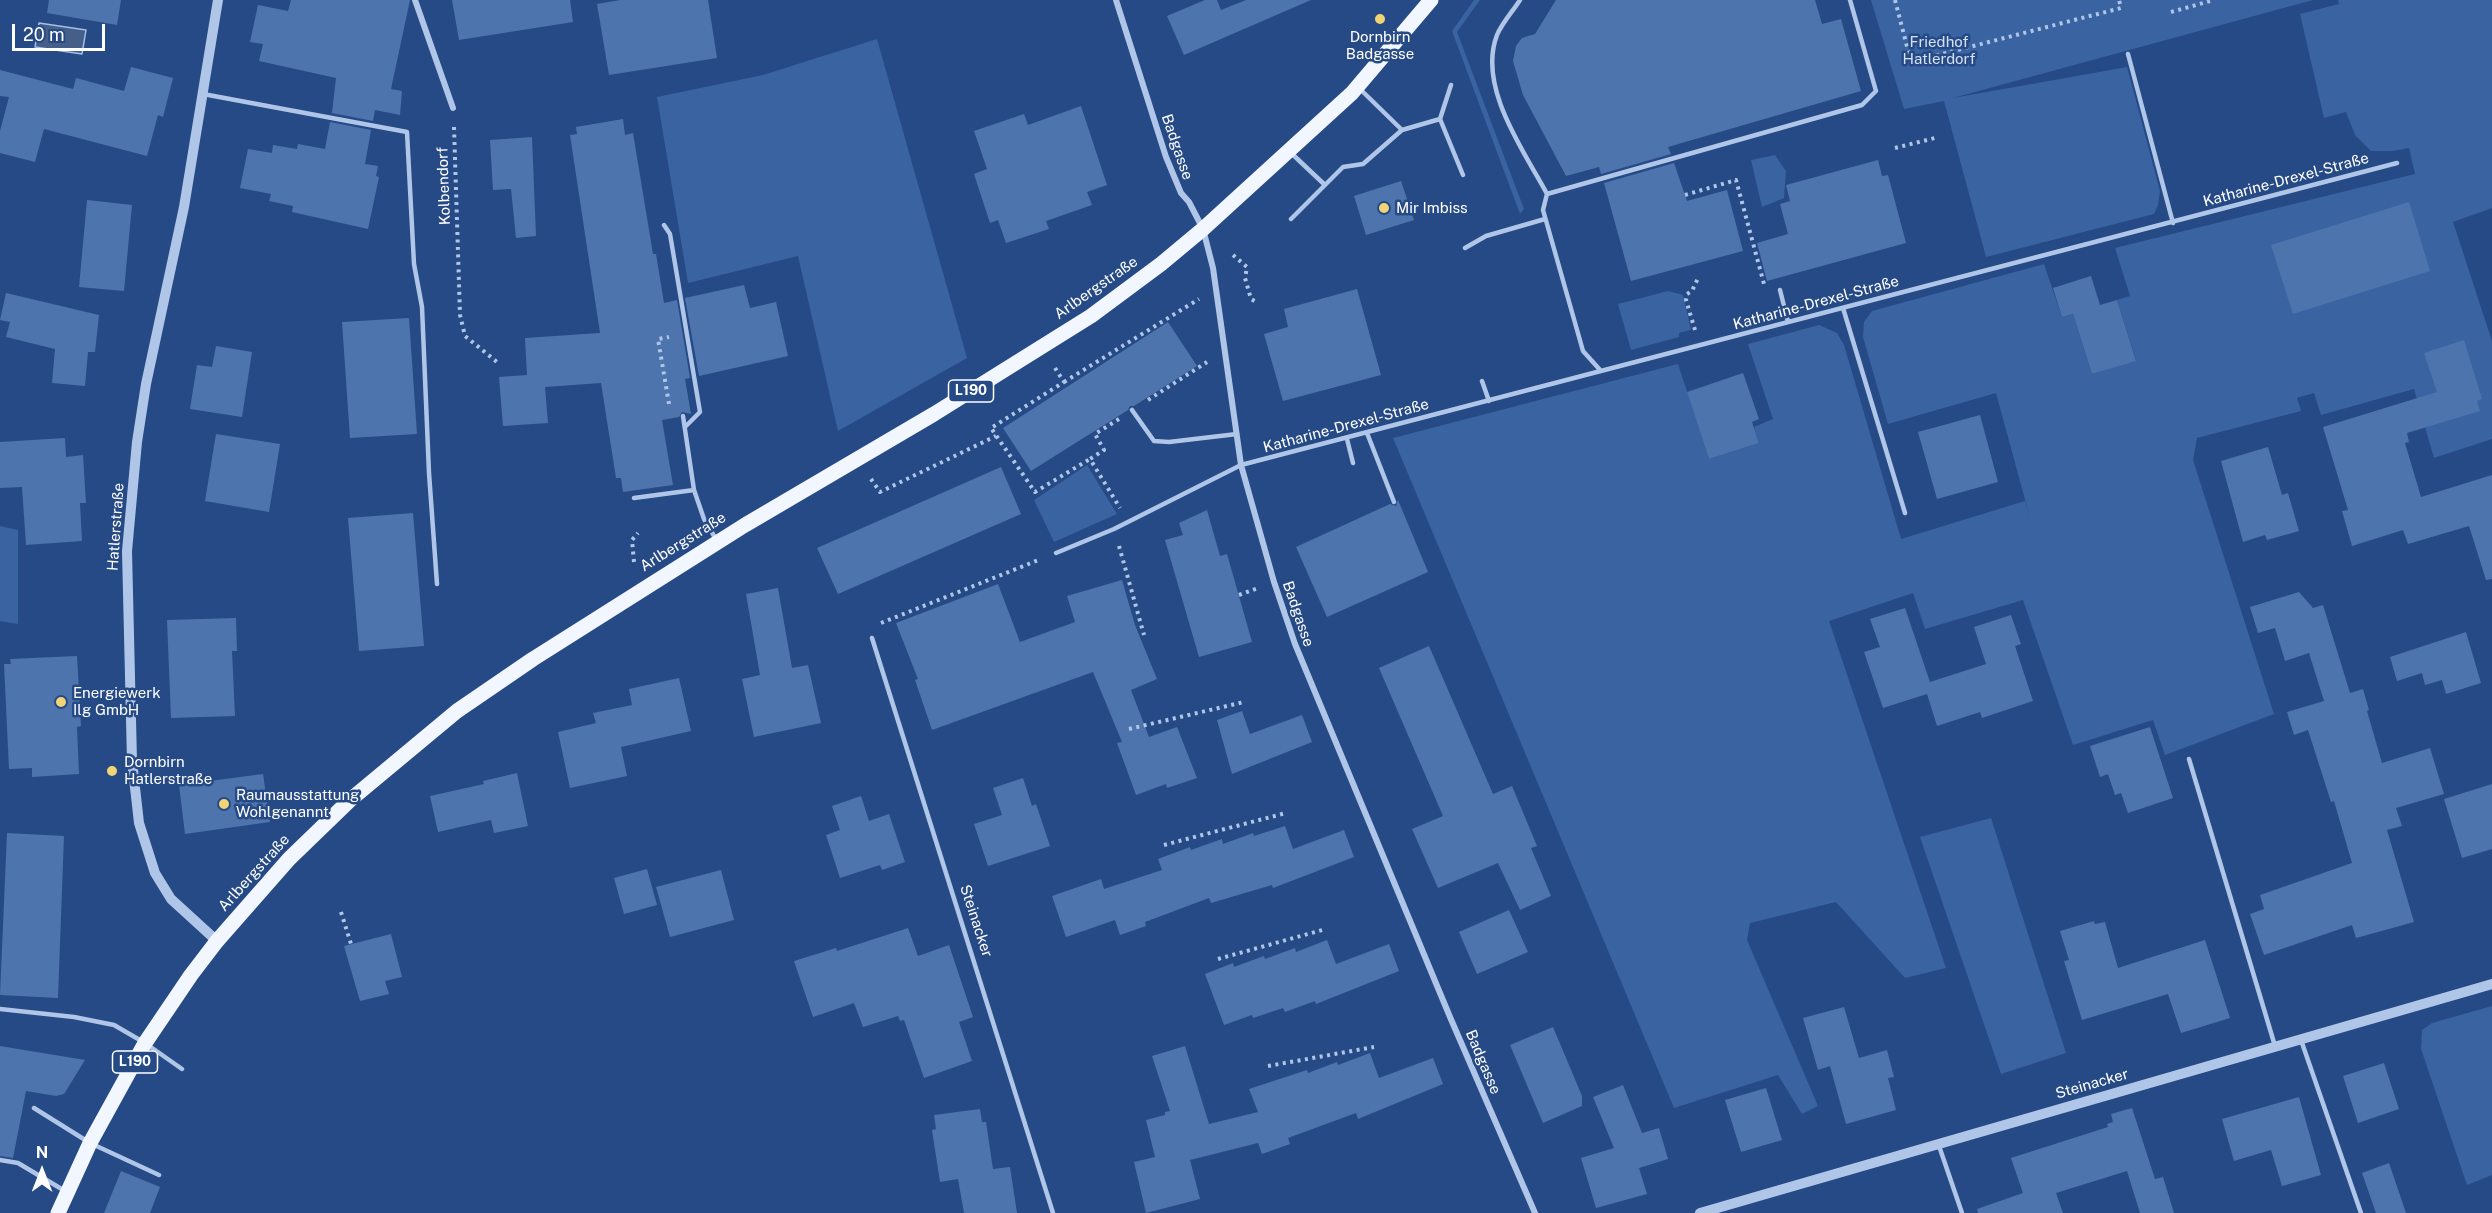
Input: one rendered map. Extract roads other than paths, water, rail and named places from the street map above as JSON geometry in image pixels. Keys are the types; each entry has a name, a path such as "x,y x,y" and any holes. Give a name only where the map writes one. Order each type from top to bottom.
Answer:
{"main road":[{"name":"Arlbergstraße","path":"58,1213 90,1143 145,1043 217,941 289,859 350,800 407,751 480,694 718,542 934,414 1090,316 1161,264 1203,229 1358,87 1431,0"}],"street":[{"name":"Hatlerstraße","path":"217,941 171,899 155,873 139,823 132,760 127,551 140,426 154,342 184,207 218,0"},
{"path":"415,0 453,108"},
{"name":"Badgasse","path":"1116,0 1166,156 1181,193 1189,202 1203,229 1213,268 1241,465 1274,582 1295,644 1446,1007 1535,1213"},
{"name":"Steinacker","path":"1700,1213 2492,984"}],"lane":[{"path":"1520,0 1497,35 1492,66 1500,107 1547,194 1543,210 1545,219 1583,351 1601,371"},
{"path":"1547,194 1862,105 1876,91 1850,0"},
{"path":"2128,54 2173,223"},
{"path":"1450,85 1440,119 1463,175"},
{"path":"1358,87 1402,130"},
{"path":"203,94 407,132 414,264 422,307 429,473 437,584"},
{"path":"1291,219 1343,167 1364,164 1402,130 1440,119"},
{"path":"1289,151 1325,185"},
{"name":"Katharine-Drexel-Straße","path":"1056,553 1128,522 1241,465 1367,434 2397,163"},
{"path":"1465,248 1486,236 1545,219"},
{"path":"664,225 670,234 700,412 685,427"},
{"path":"1780,290 1788,322"},
{"path":"1843,308 1905,513"},
{"path":"1482,381 1489,401"},
{"path":"1132,410 1154,441 1170,442 1237,435"},
{"path":"682,416 694,490 704,519 718,542"},
{"path":"1367,434 1394,502"},
{"path":"1347,439 1353,463"},
{"path":"634,498 694,490"},
{"name":"Steinacker","path":"872,638 1053,1213"},
{"path":"2189,759 2275,1046"},
{"path":"0,1009 74,1017 114,1025 145,1043 182,1070"},
{"path":"2301,1038 2361,1213"},
{"path":"34,1108 90,1143 159,1175"},
{"path":"1938,1143 1962,1213"},
{"path":"0,1160 18,1163 67,1192"}],"place":[{"name":"Dornbirn Badgasse","path":"1380,19"},
{"name":"Mir Imbiss","path":"1384,208"},
{"name":"Energiewerk Ilg GmbH","path":"61,702"},
{"name":"Dornbirn Hatlerstraße","path":"112,771"},
{"name":"Raumausstattung Wohlgenannt","path":"224,804"}],"park label":[{"name":"Friedhof Hatlerdorf","path":"1939,50"}]}
